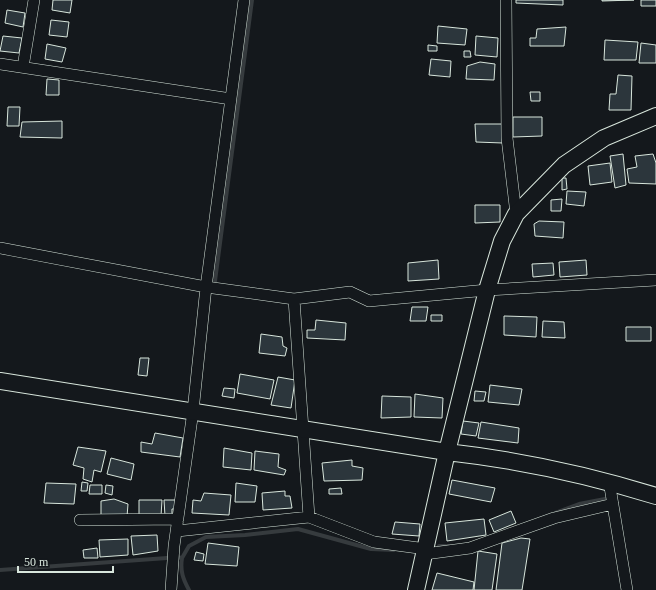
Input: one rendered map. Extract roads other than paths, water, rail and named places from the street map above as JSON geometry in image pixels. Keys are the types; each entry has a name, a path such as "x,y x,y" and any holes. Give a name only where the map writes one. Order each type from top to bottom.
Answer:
{"street":[{"path":"23,67 34,0"},
{"path":"171,590 171,570 193,412 206,286 244,0"},
{"path":"506,0 507,138 516,214"},
{"path":"0,64 231,99"},
{"path":"416,590 426,551 447,452 487,290 502,241 516,214 564,165 604,138 656,116"},
{"path":"0,248 206,286 294,299 350,292 369,302 487,290 656,280"},
{"path":"294,299 310,517"},
{"path":"0,381 447,452 492,457 609,481 656,496"},
{"path":"609,481 608,505 627,590"},
{"path":"177,531 310,517 374,542 426,551 470,548 554,518 608,505"},
{"path":"80,520 178,519"}],"waterway":[{"path":"215,281 252,0"},
{"path":"555,513 579,504 605,499"},
{"path":"177,557 182,558 189,546 206,537 245,535 298,529 371,549 394,550"},
{"path":"439,546 448,546"},
{"path":"0,570 167,558"},
{"path":"182,558 182,575 189,590"}]}
